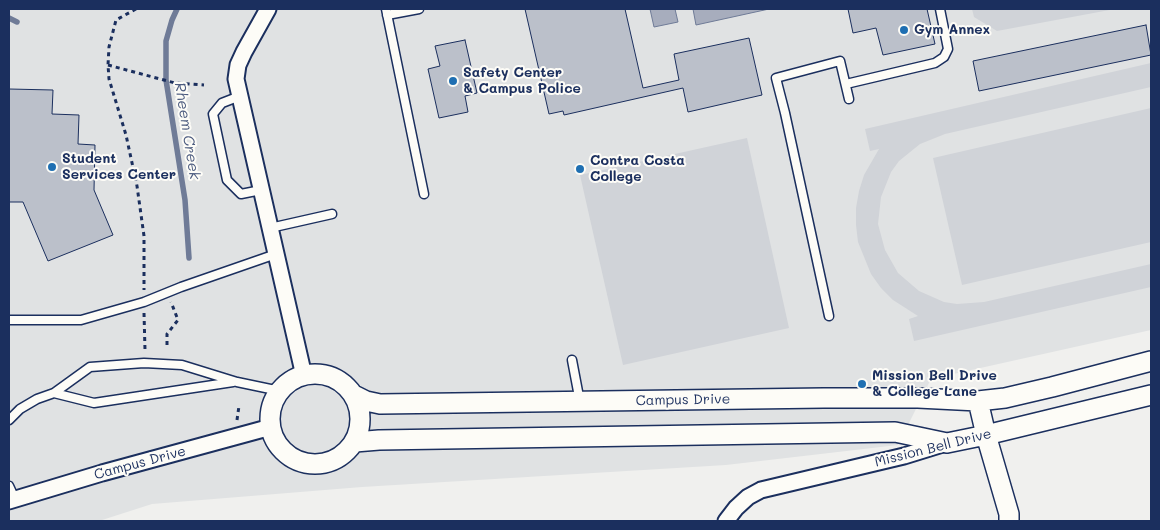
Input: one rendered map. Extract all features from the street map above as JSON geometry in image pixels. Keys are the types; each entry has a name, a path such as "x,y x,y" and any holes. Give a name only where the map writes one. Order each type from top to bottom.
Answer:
{"street":[{"path":"268,9 238,65 236,80 304,376"},
{"path":"1009,521 1009,514 978,402 1052,387 1151,361"},
{"path":"317,374 331,377 344,384 354,395 360,414 361,423 355,442 335,460 322,464 308,464 295,460 275,440 271,427 271,414 274,402 280,391 291,381 304,376 317,374"},
{"name":"Campus Drive","path":"354,395 366,401 380,404 824,398 918,398 978,402"},
{"name":"Mission Bell Drive","path":"726,521 748,497 761,490 904,456 947,443 1151,395"},
{"name":"Campus Drive","path":"11,495 102,473 271,427"},
{"path":"355,442 399,439 895,432 947,443"}],"lane":[{"path":"419,9 386,12 424,194"},
{"path":"846,84 935,63 944,57 948,49 940,9"},
{"path":"829,316 776,78 840,61 849,99"},
{"path":"240,96 222,103 213,114 227,180 241,194 261,190"},
{"path":"270,228 332,214"},
{"path":"9,320 82,320 144,302 276,254"},
{"path":"572,360 580,402"},
{"path":"9,420 20,409 37,399 54,393 90,367 144,363 182,365 237,382 280,391"},
{"path":"54,393 94,403 237,382"}],"path":[{"path":"136,9 116,20 109,47 108,65 109,79 126,135 137,186 144,236 144,293"},
{"path":"108,65 175,83 204,85"},
{"path":"167,345 167,334 178,320 171,301"},
{"path":"144,311 144,350"},
{"path":"237,422 239,406"}],"shaded area":[{"name":"Contra Costa College","path":"9,9 1151,9 1151,330 931,379 898,445 726,465 362,487 152,504 99,521 9,521"},
{"path":"972,9 1115,9 997,31 974,17"},
{"path":"1151,63 1151,87 945,134 920,144 899,161 891,172 881,197 878,224 885,250 898,273 919,291 944,302 957,304 984,302 1151,264 1151,287 914,341 909,319 918,316 893,300 881,288 871,274 858,242 856,208 859,191 864,175 879,149 870,151 865,129"},
{"path":"1151,108 1151,242 962,285 933,158"},
{"path":"747,138 789,328 623,365 580,175"}],"water":[{"path":"650,9 675,9 678,22 654,27"},
{"path":"693,9 769,9 696,25"}],"building":[{"path":"525,9 625,9 643,88 679,80 674,54 749,38 762,95 688,112 683,88 564,115 563,111 549,114"},
{"name":"Gym Annex","path":"848,9 927,9 935,44 883,55 876,28 853,33"},
{"path":"1146,25 1151,55 979,91 973,61"},
{"name":"Safety Center & Campus Police","path":"465,40 477,93 465,96 468,112 439,118 428,69 440,66 435,46"},
{"name":"Student Services Center","path":"9,89 53,90 52,114 79,115 78,144 95,145 94,190 113,235 48,261 23,202 9,202"}],"waterway":[{"name":"Rheem Creek","path":"177,9 166,41 166,80 185,200 189,258"},
{"path":"9,18 17,22"}],"place":[{"name":"Gym Annex","path":"904,30"},
{"name":"Safety Center & Campus Police","path":"453,81"},
{"name":"Student Services Center","path":"52,167"},
{"name":"Contra Costa College","path":"580,169"},
{"name":"Mission Bell Drive & College Lane","path":"862,384"}]}
